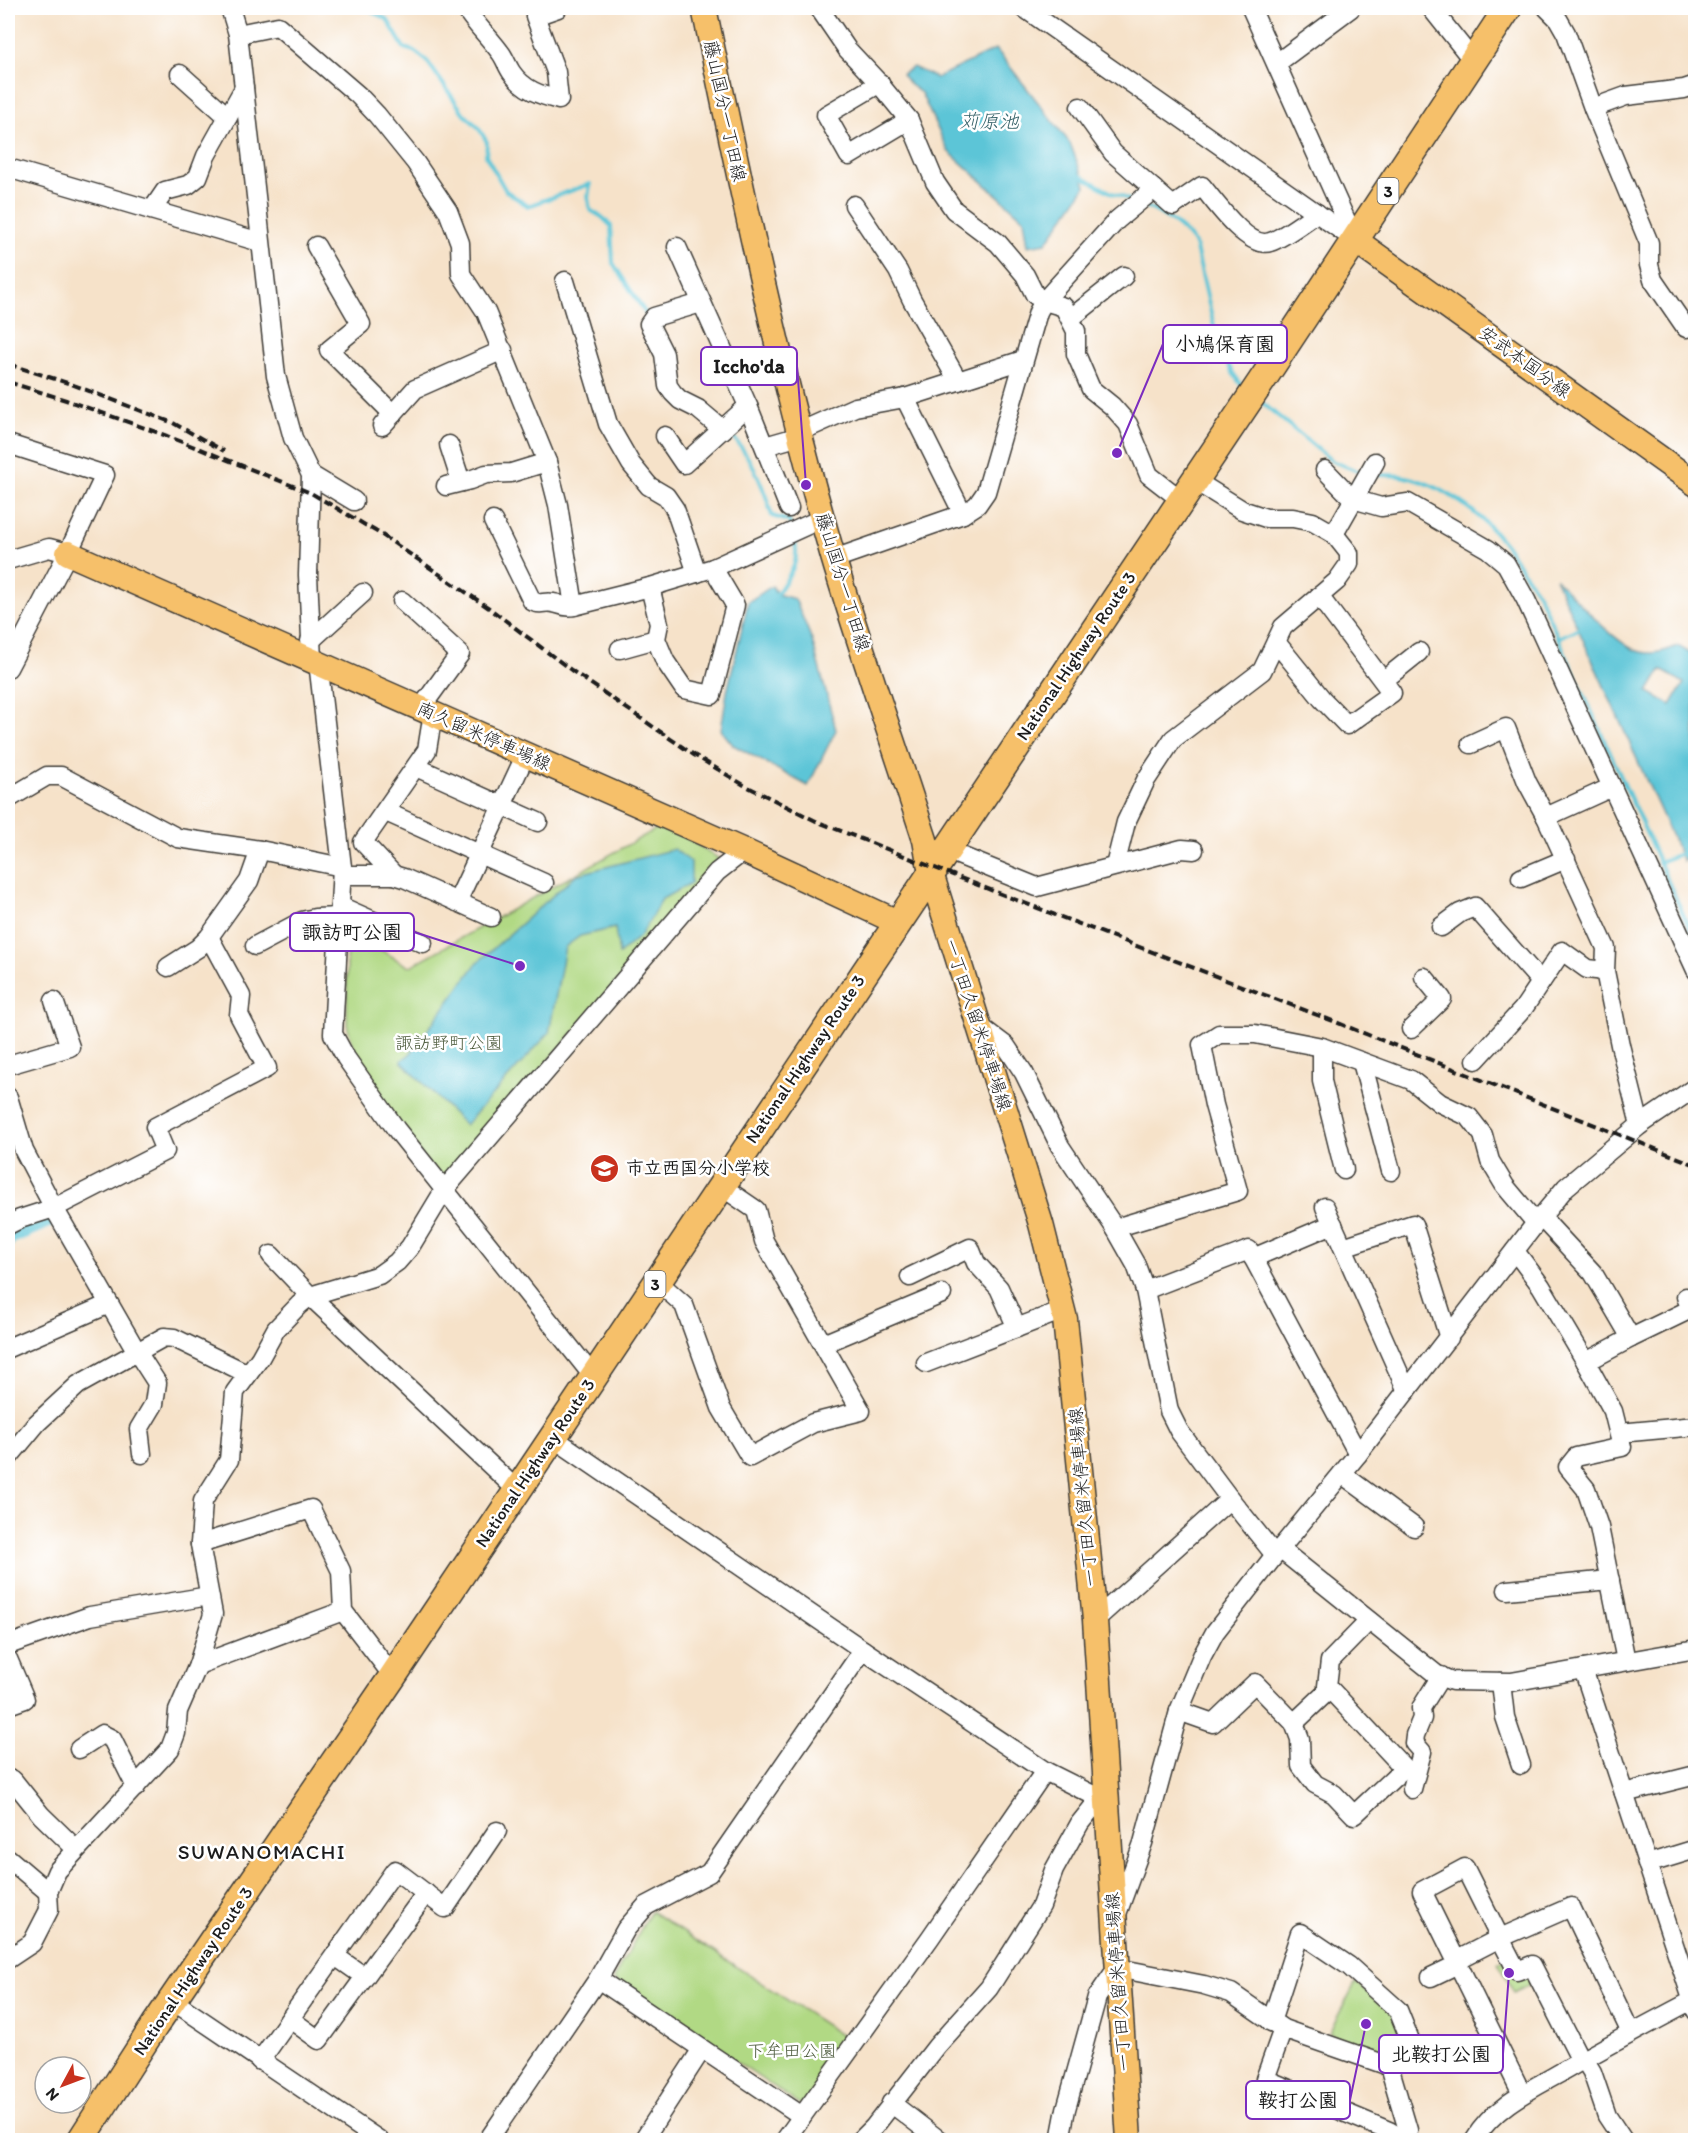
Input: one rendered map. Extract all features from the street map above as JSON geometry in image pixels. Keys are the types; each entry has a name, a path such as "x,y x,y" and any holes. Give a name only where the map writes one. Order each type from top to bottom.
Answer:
{"highway":[{"name":"National Highway Route 3","path":"81,2140 1267,373 1508,8"}],"main road":[{"name":"藤山国分一丁田線","path":"704,8 748,220 800,434 834,559 926,840 931,873"},
{"name":"安武本国分線","path":"1355,240 1695,484"},
{"name":"南久留米停車場線","path":"68,553 314,654 427,711 744,851 897,922"},
{"name":"一丁田久留米停車場線","path":"931,873 1041,1224 1063,1310 1084,1492 1095,1620 1129,2140"}],"street":[{"path":"231,8 238,34 276,376 293,438 311,475 308,576 314,654 342,871 333,1035 369,1092 593,1376"},
{"path":"465,8 475,24 501,53 522,85 533,93 560,100 556,72 536,16 558,8"},
{"path":"819,8 847,49 880,83 909,120 935,183 954,210 998,243 1025,275 1035,295 1044,301 1064,307 1076,332 1076,354 1091,389 1112,406 1128,424 1149,475 1266,518 1293,518 1313,522 1334,534 1349,553 1349,564 1337,581 1283,627 1262,670 1173,739 1146,780 1126,822 1114,866"},
{"path":"1024,8 1355,240"},
{"path":"1251,8 1355,240"},
{"path":"1277,63 1350,8"},
{"path":"1431,8 1474,62"},
{"path":"1547,8 1558,19 1566,33 1593,108 1649,243 1649,266 1653,280 1686,328"},
{"path":"238,34 278,26 358,95 377,115 415,162 448,211 460,243 461,274 486,312 547,462 558,505 574,606"},
{"path":"180,74 228,117"},
{"path":"880,83 826,115 849,156 909,120"},
{"path":"1593,108 1626,96 1695,85"},
{"path":"152,210 165,191 188,185 198,177 206,156 244,88"},
{"path":"1080,107 1113,153 1173,206 1202,186 1229,222 1259,242 1269,243 1311,208 1325,172"},
{"path":"8,168 260,242"},
{"path":"834,559 963,514 977,505 986,492 1023,360 1038,312 1044,301 1117,220 1154,189"},
{"path":"854,205 898,271 958,381"},
{"path":"316,246 361,324 329,350 387,420 415,389 502,350"},
{"path":"677,247 748,406 789,508"},
{"path":"1071,318 1124,276"},
{"path":"565,281 608,424 631,464 650,486 666,496 675,509 705,571 735,605 712,694 684,689 665,661 656,639 659,624 650,587"},
{"path":"701,303 654,317 649,324 664,354 668,386 680,400 698,409 723,430"},
{"path":"765,446 800,434 855,407 905,398 1023,360"},
{"path":"905,398 963,514"},
{"path":"665,436 684,464 748,406"},
{"path":"8,444 105,475 68,553 8,668"},
{"path":"449,445 453,484 486,474 511,473 547,462"},
{"path":"1334,534 1375,462"},
{"path":"1324,470 1353,499 1381,507 1408,503 1488,549 1506,564 1526,600 1695,970"},
{"path":"311,475 354,501"},
{"path":"493,521 532,601 537,604 553,603 564,608 705,571 823,518"},
{"path":"8,560 49,549 68,553"},
{"path":"314,654 363,593"},
{"path":"1276,642 1322,699 1347,725 1392,693 1319,596"},
{"path":"394,875 363,842 428,750 427,711 460,654 402,601"},
{"path":"620,649 656,639"},
{"path":"1384,680 1419,652"},
{"path":"1471,744 1506,728 1527,782 1566,859 1606,948 1605,971 1640,1125"},
{"path":"457,902 526,754"},
{"path":"416,767 538,822"},
{"path":"8,799 46,776 62,776 178,838 260,850 342,871 394,875 491,917"},
{"path":"1546,817 1612,787"},
{"path":"386,812 543,883"},
{"path":"946,850 1037,887 1182,849 1194,850"},
{"path":"168,967 198,948 209,937 249,881 260,850"},
{"path":"8,1959 32,1943 49,1911 48,1892 57,1871 170,1749 176,1733 178,1711 198,1665 213,1614 200,1544 203,1501 229,1460 235,1392 276,1329 310,1296 379,1275 397,1262 410,1247 445,1189 717,872 744,851"},
{"path":"1521,878 1566,859"},
{"path":"1441,927 1460,913 1475,907 1541,982"},
{"path":"255,946 302,921 340,912 423,943"},
{"path":"8,1225 54,1208 165,1151 155,1127 267,1068 238,1015 241,996 209,937"},
{"path":"1476,1060 1522,1009 1562,951 1587,969 1605,971"},
{"path":"1411,1029 1442,999 1424,976"},
{"path":"8,1065 70,1047 54,1001"},
{"path":"978,1026 1006,1046 1018,1064 1060,1146 1115,1228 1136,1265 1145,1290 1168,1411 1179,1431 1230,1499 1278,1552 1441,1676 1452,1681 1511,1682 1695,1649"},
{"path":"1115,1228 1238,1191 1214,1105 1202,1045 1219,1034 1255,1034 1322,1047 1411,1080 1440,1103 1469,1117 1483,1135 1490,1161 1505,1186 1593,1273 1630,1338"},
{"path":"1322,1047 1322,1081 1344,1170"},
{"path":"1362,1062 1391,1171"},
{"path":"1114,1921 1143,1843 1179,1711 1202,1656 1215,1632 1358,1455 1566,1187 1640,1125 1695,1087"},
{"path":"8,1097 24,1151 109,1304 157,1383 154,1404 139,1430 142,1454"},
{"path":"657,1281 684,1305 721,1408 750,1457 813,1423 861,1411 764,1241 756,1210 721,1186"},
{"path":"1253,1258 1329,1215 1407,1391"},
{"path":"1343,1247 1413,1224 1449,1338"},
{"path":"910,1277 970,1248 976,1263 999,1288 1017,1328"},
{"path":"1145,1290 1249,1250 1358,1455"},
{"path":"1515,1251 1541,1286 1614,1411 1622,1447 1576,1457 1568,1467 1586,1489 1599,1527 1626,1661"},
{"path":"271,1255 310,1296 517,1490"},
{"path":"823,1344 942,1294"},
{"path":"1586,1362 1691,1308 1686,1297"},
{"path":"8,1348 109,1304"},
{"path":"926,1363 1063,1310"},
{"path":"10,1448 78,1385 164,1337 174,1338 248,1374"},
{"path":"1619,1433 1695,1426"},
{"path":"552,1437 863,1650 1045,1771 1107,1802"},
{"path":"1342,1474 1413,1527"},
{"path":"1095,1620 1230,1499"},
{"path":"200,1544 311,1509 341,1571 342,1611 393,1676"},
{"path":"1507,1590 1610,1580"},
{"path":"8,1645 90,1616 209,1596"},
{"path":"198,1665 342,1611"},
{"path":"1179,1711 1213,1723 1256,1683 1294,1723 1300,1739 1301,1766 1315,1784 1334,1794 1354,1815 1404,1768 1327,1686 1330,1661 1369,1621"},
{"path":"488,2140 598,1979 626,1929 646,1906 709,1873 863,1650"},
{"path":"8,1659 25,1699 8,1705"},
{"path":"1474,2140 1481,2127 1492,2116 1522,2094 1631,2033 1694,2006 1690,1972 1647,1864 1583,1669"},
{"path":"1412,1788 1422,1752 1414,1743 1414,1735 1422,1718 1421,1708 1441,1676"},
{"path":"1501,1682 1505,1717 1521,1765"},
{"path":"1294,1723 1330,1689"},
{"path":"79,1749 102,1734 112,1739 136,1787"},
{"path":"785,2140 930,1938 1045,1771"},
{"path":"1624,1793 1695,1775"},
{"path":"13,1780 41,1815 76,1849"},
{"path":"861,2140 874,2127 937,2046 989,1988 1041,1906 1054,1870 1080,1823 1092,1808 1107,1802"},
{"path":"260,2061 395,1870 445,1908 497,1831"},
{"path":"1647,1864 1695,1849"},
{"path":"8,1858 48,1892"},
{"path":"1522,2094 1422,1891 1465,1868 1517,1971 1532,1965 1582,2060 1592,2072 1607,2116 1623,2140"},
{"path":"290,2019 319,2040 426,1893"},
{"path":"1431,1977 1458,1964 1463,1956 1571,1907 1631,2033"},
{"path":"1060,2140 1066,2109 1097,1997 1117,1968 1204,1985 1231,1993 1277,2026 1389,2066 1408,2130 1406,2140 1266,2079 1277,2026 1300,1933 1349,1966 1398,2010 1416,2055"},
{"path":"334,1956 365,1977"},
{"path":"598,1979 802,2116"},
{"path":"173,2001 379,2140"},
{"path":"643,2140 702,2049"},
{"path":"891,2103 939,2140"}],"green space":[{"name":"諏訪野町公園","path":"665,824 724,862 441,1183 360,1070 347,1025 347,929 409,967"},
{"name":"下牟田公園","path":"651,1911 850,2041 803,2107 613,1979"},
{"path":"1506,1958 1525,1971 1531,1984 1514,1993 1498,1962"},
{"path":"1356,1982 1395,2015 1410,2055 1399,2066 1329,2033"}],"water":[{"name":"苅原池","path":"996,49 1070,143 1086,186 1046,243 1028,246 1024,219 948,151 921,93 910,85 902,74 913,67 936,78"},
{"path":"1555,578 1596,620 1631,648 1651,653 1678,646 1695,656 1695,847 1683,861","holes":["1661,670 1684,683 1671,705 1648,692"]},
{"path":"772,586 777,594 795,599 812,640 836,730 808,786 733,745 721,730 727,692 748,602"},
{"path":"674,849 691,862 691,883 662,899 641,935 619,954 615,928 580,936 565,947 549,1033 465,1125 401,1061 410,1054 477,963 576,875"}],"waterway":[{"path":"369,8 387,19 404,48 414,51 427,61 464,114 478,127 487,142 486,156 506,191 528,206 590,184 588,198 590,210 611,226 613,263 648,317"},
{"path":"1081,176 1130,200"},
{"path":"1143,205 1172,221 1195,244 1217,339 1231,370 1244,389"},
{"path":"1260,401 1332,461 1363,473"},
{"path":"728,431 743,450 755,471 772,516 789,521 791,528"},
{"path":"1373,475 1405,477 1437,488 1474,512 1504,543 1538,593 1696,943"},
{"path":"777,594 793,568 796,554 794,538"},
{"path":"1557,638 1579,629"},
{"path":"1659,862 1680,854"},
{"path":"8,1241 9,1238 49,1221"}],"railway":[{"path":"8,364 71,384 173,423 224,451"},
{"path":"8,382 167,436 311,493 382,535 489,608 571,670 694,755 744,785 818,822 1333,1021 1696,1165"}],"place":[{"name":"小鳩保育園","path":"1117,453"},
{"name":"Iccho'da","path":"806,485"},
{"name":"諏訪町公園","path":"520,966"},
{"name":"市立西国分小学校","path":"605,1168"},
{"name":"北鞍打公園","path":"1509,1973"},
{"name":"鞍打公園","path":"1366,2024"}],"district":[{"name":"SUWANOMACHI","path":"262,1851"}]}
